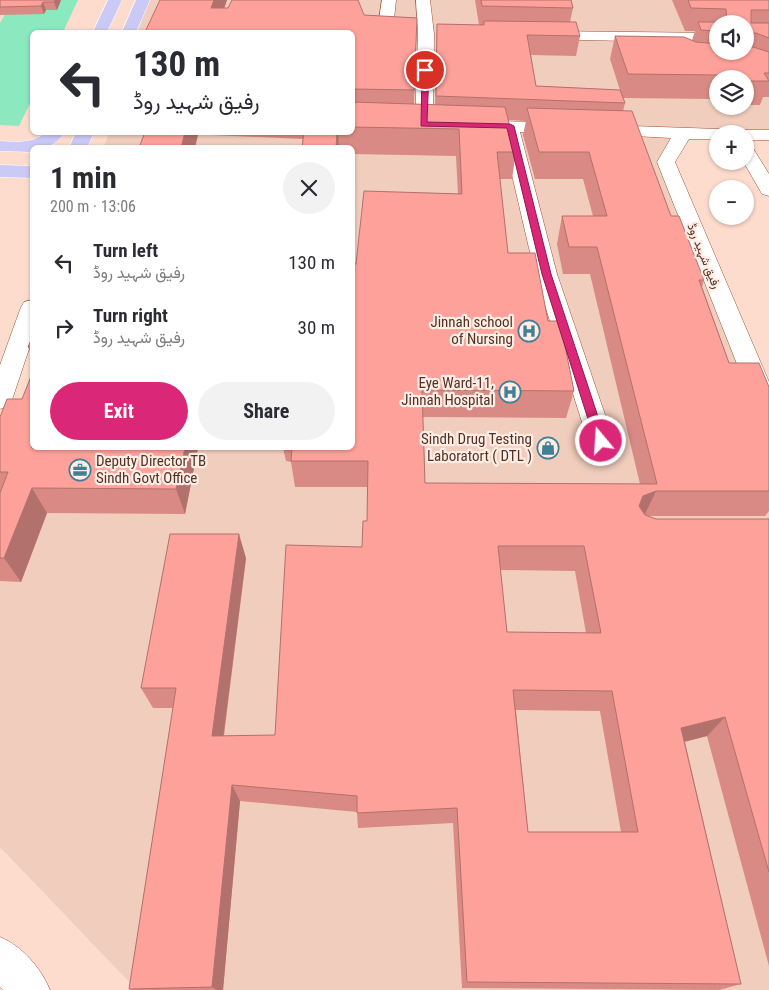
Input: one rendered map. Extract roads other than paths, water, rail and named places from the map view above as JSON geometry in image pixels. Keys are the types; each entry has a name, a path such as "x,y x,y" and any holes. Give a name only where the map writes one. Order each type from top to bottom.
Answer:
{"main road":[{"path":"101,30 115,0"},
{"path":"130,30 143,0"},
{"path":"44,145 54,135"},
{"path":"0,146 30,146"},
{"path":"0,171 30,172"}],"street":[{"path":"388,0 385,33 431,34"},
{"path":"423,0 431,34 415,124 709,134"},
{"path":"526,35 677,45 709,40"},
{"path":"510,126 546,274 601,441"},
{"name":"رفیق شہید روڈ","path":"683,133 666,162 769,412"},
{"path":"754,135 769,135"},
{"path":"754,164 769,190"},
{"path":"0,400 30,313"},
{"path":"0,957 30,990"}],"place":[{"name":"Jinnah school of Nursing","path":"529,331"},
{"name":"Eye Ward-11, Jinnah Hospital","path":"510,392"},
{"name":"Sindh Drug Testing Laboratort ( DTL )","path":"548,448"},
{"name":"Deputy Director TB Sindh Govt Office","path":"80,470"}]}
